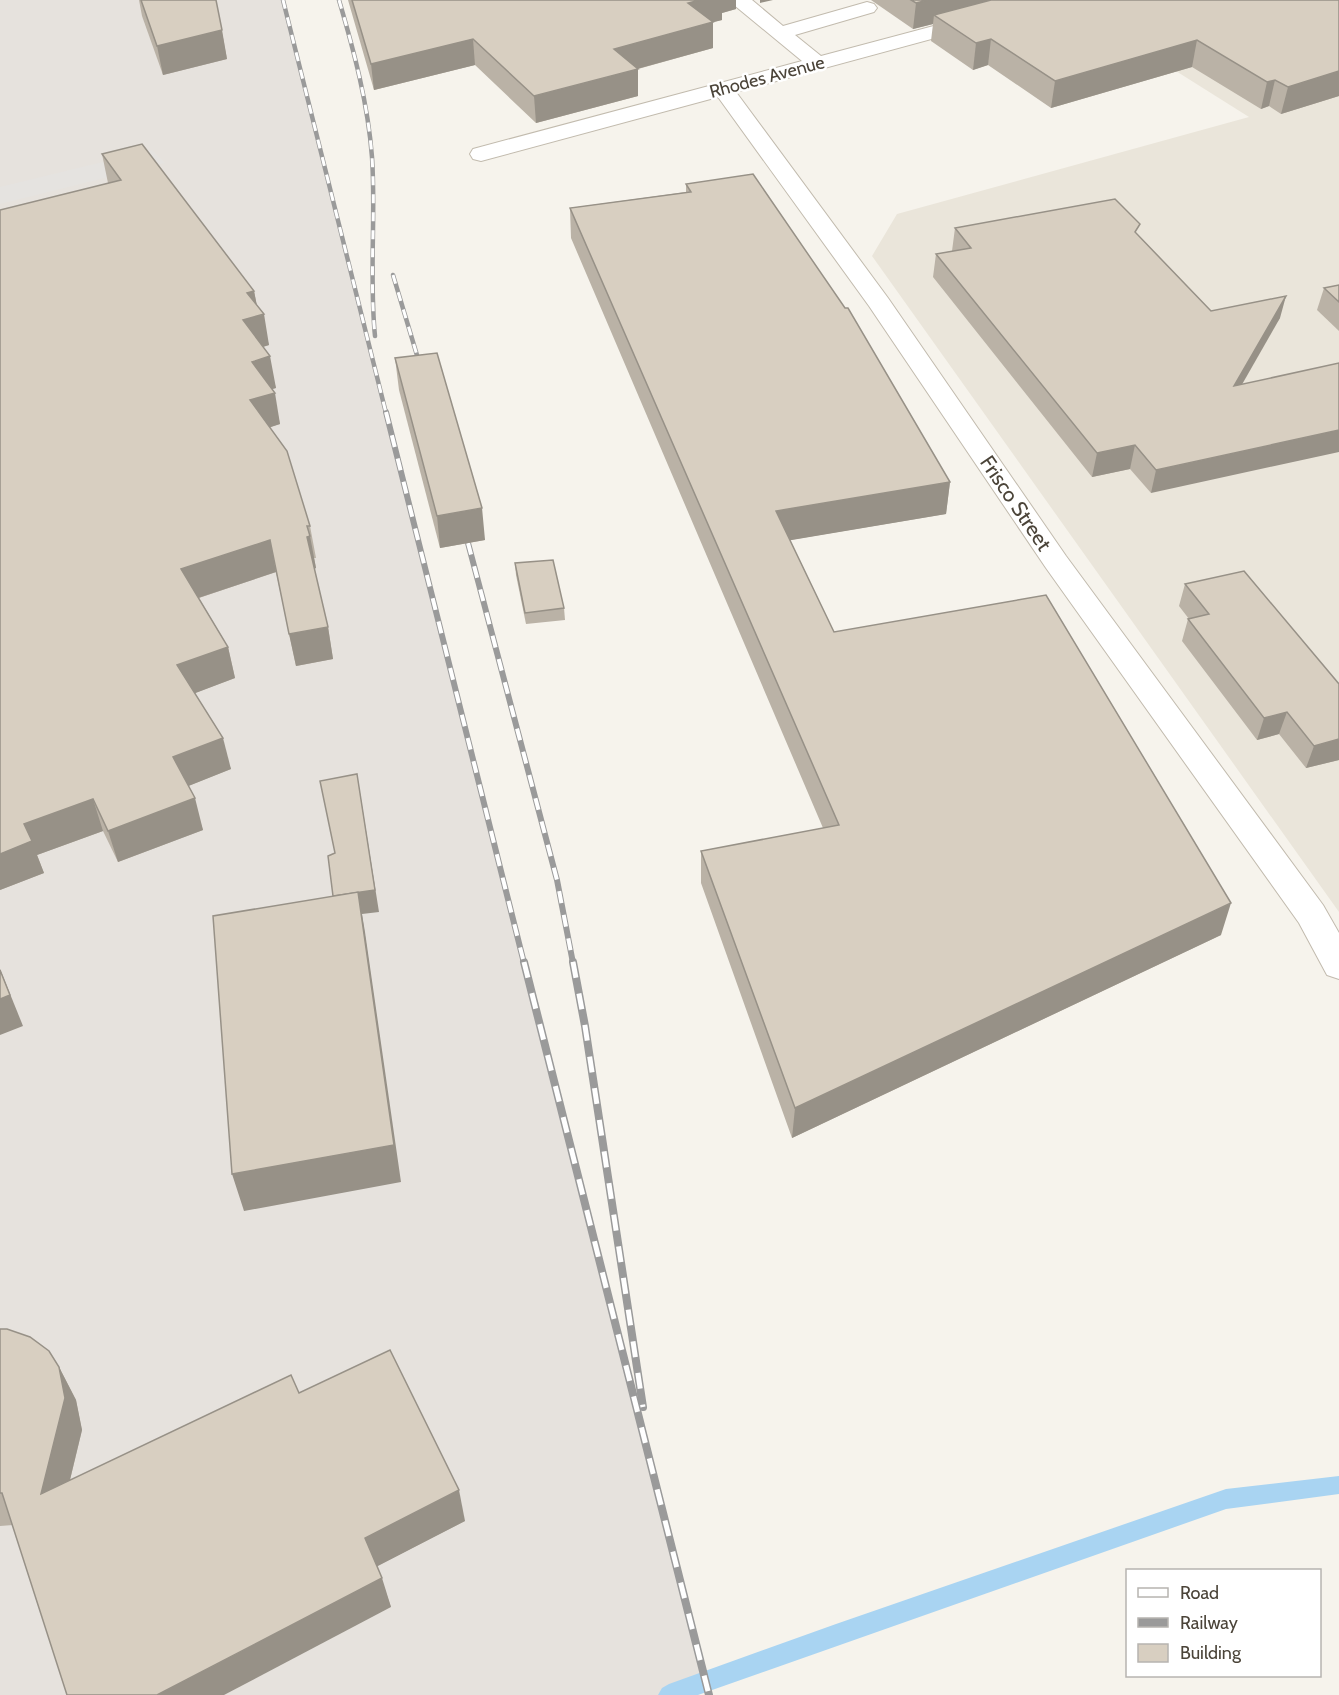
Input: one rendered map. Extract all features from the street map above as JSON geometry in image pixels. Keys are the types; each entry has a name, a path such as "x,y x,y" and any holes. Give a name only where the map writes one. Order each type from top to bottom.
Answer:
{"street":[{"name":"Rhodes Avenue","path":"481,154 1053,0"},
{"path":"741,1 818,64"},
{"path":"780,33 867,8"},
{"name":"Frisco Street","path":"723,89 879,303 1056,562 1311,914 1339,965"}],"shaded area":[{"path":"0,0 283,0 705,1682 669,1695 0,1695"},
{"path":"1063,0 1339,0 1339,912 872,256 897,214 1249,117"},
{"path":"152,150 165,163 0,204 0,187"}],"building":[{"path":"141,0 216,0 222,30 157,46"},
{"path":"352,0 700,0 688,3 713,22 614,49 638,69 534,96 473,39 371,64"},
{"path":"911,0 928,0 916,3"},
{"path":"991,0 1339,0 1339,71 1288,87 1275,80 1267,82 1197,40 1055,81 991,39 976,43 934,15"},
{"path":"142,144 254,291 247,293 264,314 243,320 270,356 252,362 275,393 250,400 287,451 310,526 307,526 310,536 307,537 328,627 289,634 270,540 181,569 228,647 177,665 223,738 173,757 195,798 108,831 93,799 24,824 32,841 0,854 0,210 121,180 102,154"},
{"path":"753,174 845,308 848,308 950,482 776,511 834,632 1046,595 1231,903 795,1108 701,851 839,825 570,208 691,192 686,184"},
{"path":"1115,199 1140,224 1135,232 1211,311 1286,296 1234,386 1339,363 1339,430 1156,470 1135,445 1097,453 936,254 971,248 955,228"},
{"path":"1339,285 1339,302 1324,288"},
{"path":"437,353 482,508 437,516 395,358"},
{"path":"553,560 564,608 525,613 515,563"},
{"path":"1244,571 1339,684 1339,739 1314,746 1287,712 1264,718 1188,619 1209,614 1185,584"},
{"path":"357,774 375,890 333,896 328,856 335,853 320,781"},
{"path":"358,892 394,1145 232,1174 213,916"},
{"path":"0,970 10,995 0,999"},
{"path":"0,1329 7,1329 30,1337 49,1351 59,1367 65,1398 41,1494 291,1375 299,1393 390,1350 459,1490 365,1538 382,1578 157,1695 67,1695 2,1493 0,1493"}],"waterway":[{"path":"669,1695 836,1634 1226,1499 1339,1485"}],"railway":[{"path":"283,0 386,413"},
{"path":"339,0 360,78 370,137 373,179 375,336"},
{"path":"393,275 422,372"},
{"path":"386,412 524,963"},
{"path":"468,543 557,880 573,963"},
{"path":"524,962 709,1695"},
{"path":"573,962 585,1026 643,1407"}]}
